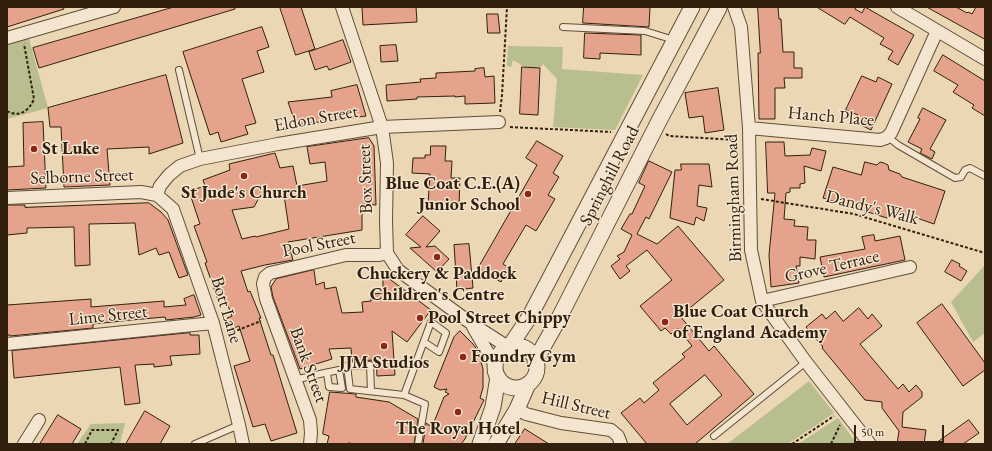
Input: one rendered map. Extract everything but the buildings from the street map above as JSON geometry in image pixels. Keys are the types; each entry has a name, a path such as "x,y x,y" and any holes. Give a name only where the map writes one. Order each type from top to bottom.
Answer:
{"street":[{"path":"7,38 114,7"},
{"name":"Box Street","path":"342,7 382,127 387,163 387,253"},
{"name":"Springhill Road","path":"509,347 530,316 692,7"},
{"name":"Springhill Road","path":"535,361 557,322 660,119 721,7"},
{"name":"Birmingham Road","path":"721,7 741,27 749,128 751,250 762,302 844,412 870,444"},
{"path":"897,7 985,59"},
{"name":"Hanch Place","path":"749,128 880,140 888,137 937,31"},
{"name":"Eldon Street","path":"158,195 160,186 169,175 180,166 200,159 278,144 382,127 498,122"},
{"name":"Selborne Street","path":"7,198 141,192 158,195"},
{"name":"Bott Lane","path":"158,195 173,208 213,323 243,444"},
{"path":"387,253 398,270 472,324 509,347"},
{"name":"Pool Street","path":"266,299 263,284 265,277 270,273 346,255 379,255 387,253"},
{"name":"Grove Terrace","path":"762,302 910,267"},
{"name":"Bank Street","path":"266,299 310,420 310,444"},
{"name":"Lime Street","path":"7,344 213,323"},
{"path":"472,324 503,383 512,387 521,387 528,384"},
{"path":"480,444 493,407 499,353 509,347 517,346 525,348 532,354 535,361 535,373 528,384 517,409 496,444"},
{"name":"Hill Street","path":"517,409 526,414 561,422 610,430 618,436 620,444"},
{"path":"24,444 39,420"}],"lane":[{"path":"563,27 645,31 674,40"},
{"path":"179,70 200,159"},
{"path":"888,137 898,145 955,178 961,177 966,170 970,168 985,176"},
{"path":"404,395 431,322 446,333 438,352 424,342"},
{"path":"714,436 806,362"},
{"path":"371,391 370,365 347,366 350,389 404,395 425,404 418,444"},
{"path":"295,380 327,373"},
{"path":"195,444 239,425"}],"path":[{"path":"506,7 502,96 498,122 499,127 625,133"},
{"path":"7,111 16,115 19,114 31,107 34,99 22,33"},
{"path":"663,133 669,136 749,141"},
{"name":"Dandy's Walk","path":"750,197 854,214 985,253"},
{"path":"217,338 272,317"},
{"path":"792,444 844,412"},
{"path":"831,444 844,412"},
{"path":"85,444 92,430 118,430 111,444"}],"green space":[{"path":"28,35 48,108 7,119 7,41"},
{"path":"508,46 563,47 562,69 643,75 615,130 553,127 557,79 543,64 540,68 526,68 513,60 511,67 507,66"},
{"path":"985,265 985,333 973,342 951,302"},
{"path":"809,381 834,413 788,444 727,444"},
{"path":"838,418 857,444 798,444"},
{"path":"125,423 120,444 77,444 91,424"}],"place":[{"name":"St Luke","path":"34,149"},
{"name":"St Jude's Church","path":"244,176"},
{"name":"Blue Coat C.E.(A) Junior School","path":"528,194"},
{"name":"Chuckery & Paddock Children's Centre","path":"437,257"},
{"name":"Pool Street Chippy","path":"420,318"},
{"name":"Blue Coat Church of England Academy","path":"665,322"},
{"name":"JJM Studios","path":"384,346"},
{"name":"Foundry Gym","path":"463,357"},
{"name":"The Royal Hotel","path":"458,412"}]}
